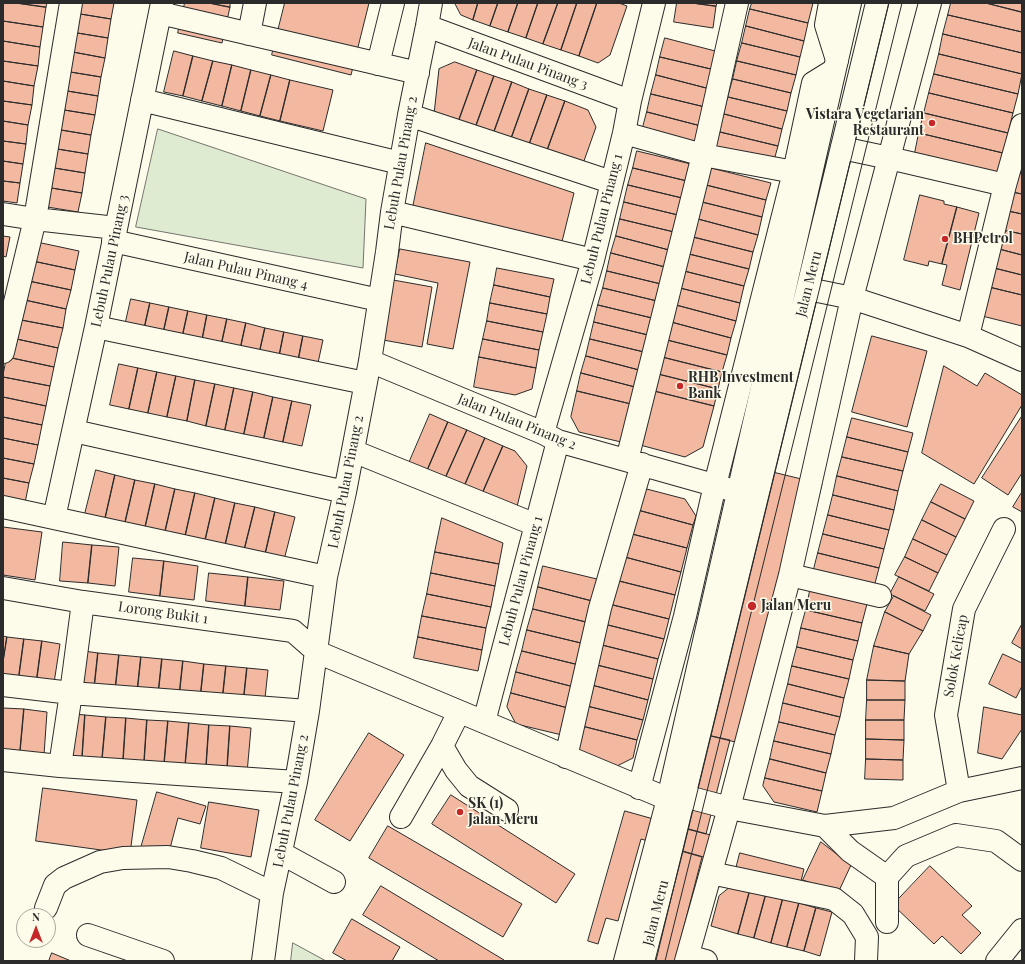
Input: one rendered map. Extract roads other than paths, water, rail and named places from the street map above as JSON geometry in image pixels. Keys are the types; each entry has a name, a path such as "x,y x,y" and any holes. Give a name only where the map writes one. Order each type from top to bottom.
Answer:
{"main road":[{"path":"3,352 35,219 71,3"},
{"path":"249,34 256,3"},
{"path":"378,64 393,3"},
{"name":"Lebuh Pulau Pinang 2","path":"263,961 272,893 296,782 308,711 326,577 345,492 370,362 400,163 431,3"},
{"name":"Lebuh Pulau Pinang 1","path":"484,722 536,525 551,437 654,3"},
{"path":"566,757 634,462 736,3"},
{"path":"639,788 685,616 715,485 794,172 813,83 836,65 826,25 830,3"},
{"name":"Jalan Meru","path":"644,961 738,492 850,3"},
{"name":"Jalan Meru","path":"625,961 676,798 808,289 877,3"},
{"path":"694,959 711,873 790,575 852,298 930,3"},
{"path":"161,8 249,34 418,73"},
{"name":"Lebuh Pulau Pinang 3","path":"54,518 96,327 161,8"},
{"name":"Jalan Pulau Pinang 3","path":"427,26 630,101"},
{"path":"142,100 400,163"},
{"path":"409,115 611,182"},
{"path":"968,336 1005,185 1022,125"},
{"path":"624,134 702,155 794,172"},
{"path":"842,148 1005,185"},
{"path":"392,212 593,260"},
{"name":"Jalan Pulau Pinang 4","path":"3,214 115,234 379,300"},
{"path":"808,289 852,298 968,336 1022,360"},
{"path":"96,327 365,383"},
{"name":"Jalan Pulau Pinang 2","path":"370,362 551,437 738,492"},
{"path":"74,430 345,492"},
{"path":"353,450 536,525"},
{"path":"3,507 326,577"},
{"name":"Solok Kelicap","path":"959,791 946,715 964,608 1004,529"},
{"path":"790,575 880,596"},
{"name":"Lorong Bukit 1","path":"3,588 83,602 293,631 317,652 639,788 676,798 825,826 894,818 959,791 1022,778"},
{"path":"60,766 83,602"},
{"path":"3,685 71,693 308,711"},
{"path":"401,817 442,746 459,712"},
{"path":"442,746 456,770 469,786 507,810"},
{"path":"3,760 60,766 296,782"},
{"path":"825,826 850,851 887,876"},
{"path":"887,922 887,876 906,856 956,835 996,841 1022,860"},
{"path":"281,853 334,882"},
{"path":"46,908 55,885 64,878 100,862 123,858 168,857 192,861 221,868 272,893"},
{"path":"711,873 834,899 853,914 867,937 866,961"},
{"path":"997,961 1022,930"},
{"path":"88,935 163,961"}],"tram line":[{"path":"655,961 889,3"},
{"path":"665,961 902,3"}],"place":[{"name":"Vistara Vegetarian Restaurant","path":"932,123"},
{"name":"BHPetrol","path":"945,239"},
{"name":"RHB Investment Bank","path":"680,386"},
{"name":"Jalan Meru","path":"752,606"},
{"name":"SK (1) Jalan Meru","path":"460,812"}]}
